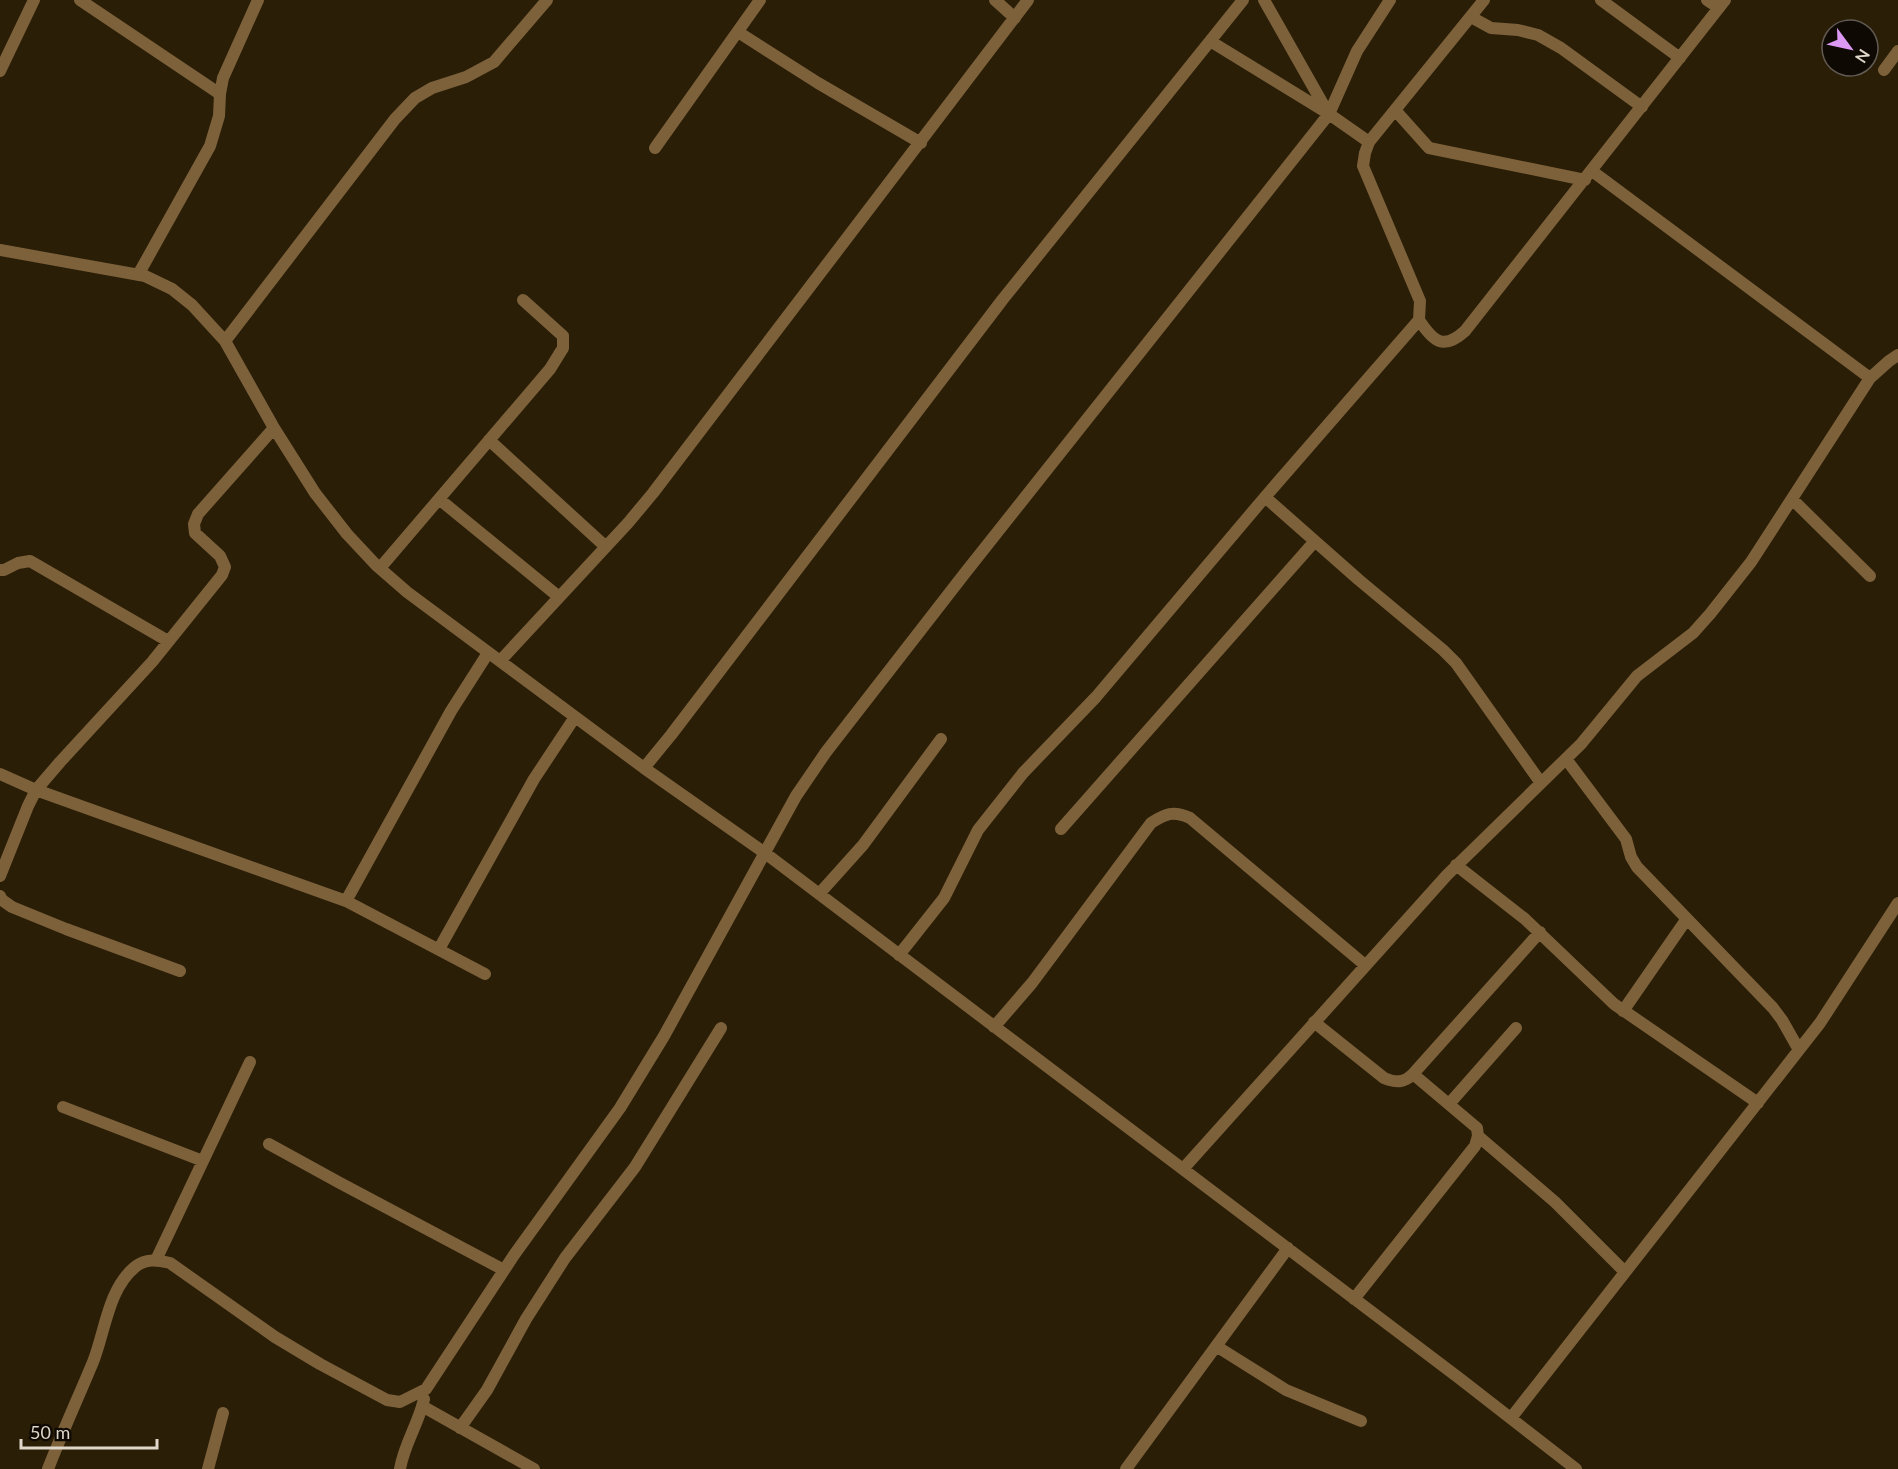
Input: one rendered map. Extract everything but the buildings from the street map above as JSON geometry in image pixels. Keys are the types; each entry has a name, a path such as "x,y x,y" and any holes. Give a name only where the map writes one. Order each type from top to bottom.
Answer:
{"street":[{"path":"0,71 34,0"},
{"path":"80,0 220,94"},
{"path":"138,275 210,146 219,116 223,78 258,0"},
{"path":"225,341 395,119 416,98 432,88 466,77 494,62 547,0"},
{"path":"655,148 760,0"},
{"path":"995,0 1016,18"},
{"path":"500,661 653,493 1028,0"},
{"path":"644,768 1004,299 1243,0"},
{"path":"1264,0 1329,114"},
{"path":"400,1469 426,1389 504,1270 620,1108 664,1036 796,796 826,752 972,564 1329,114 1358,51 1390,0"},
{"path":"899,955 944,898 978,830 1005,794 1096,697 1419,320 1420,302 1363,166 1365,153 1369,142 1484,0"},
{"path":"1601,0 1680,58"},
{"path":"1419,320 1435,340 1446,343 1465,332 1722,4 1707,0"},
{"path":"1471,17 1491,28 1518,30 1538,35 1561,48 1642,107"},
{"path":"738,32 818,83 921,143"},
{"path":"1210,41 1329,114 1369,142"},
{"path":"1884,70 1898,51"},
{"path":"1395,110 1428,148 1589,176 1870,378"},
{"path":"0,250 145,276 172,289 192,304 225,341 274,428 322,501 347,534 407,592 644,768 819,894 1288,1248 1575,1469"},
{"path":"380,568 550,369 563,348 563,336 523,300"},
{"path":"1183,1169 1456,866 1581,744 1637,676 1693,633 1710,614 1750,562 1870,378 1898,355"},
{"path":"0,876 36,790 168,641 222,575 225,567 220,556 195,533 194,525 198,514 274,428"},
{"path":"489,440 606,547"},
{"path":"1265,497 1456,663 1541,783"},
{"path":"1792,498 1870,576"},
{"path":"439,499 560,597"},
{"path":"1061,829 1315,541"},
{"path":"0,570 30,561 168,641"},
{"path":"346,901 451,711 489,652"},
{"path":"439,949 534,779 575,717"},
{"path":"819,894 863,845 941,739"},
{"path":"1566,759 1626,838 1631,857 1637,867 1773,1008 1799,1050"},
{"path":"0,774 36,790 346,901 485,974"},
{"path":"994,1027 1032,983 1150,823 1172,813 1180,813 1190,818 1365,965"},
{"path":"1456,866 1540,932 1592,984 1623,1011 1758,1103"},
{"path":"0,896 12,907 180,971"},
{"path":"1510,1418 1820,1023 1898,903"},
{"path":"1623,1011 1686,920"},
{"path":"1314,1022 1384,1078 1393,1082 1401,1082 1413,1074 1540,932"},
{"path":"460,1428 487,1390 564,1258 635,1167 721,1028"},
{"path":"1449,1104 1516,1028"},
{"path":"156,1260 250,1062"},
{"path":"1354,1299 1475,1146 1478,1136 1477,1128 1413,1074"},
{"path":"63,1107 203,1161"},
{"path":"1478,1136 1555,1202 1625,1272"},
{"path":"269,1144 504,1270"},
{"path":"1126,1469 1288,1248"},
{"path":"48,1469 93,1361 112,1302 124,1278 144,1261 156,1260 170,1263 275,1337 387,1400 400,1402 426,1389"},
{"path":"1216,1346 1286,1390 1360,1421"},
{"path":"422,1406 534,1469"},
{"path":"208,1469 223,1413"}]}
